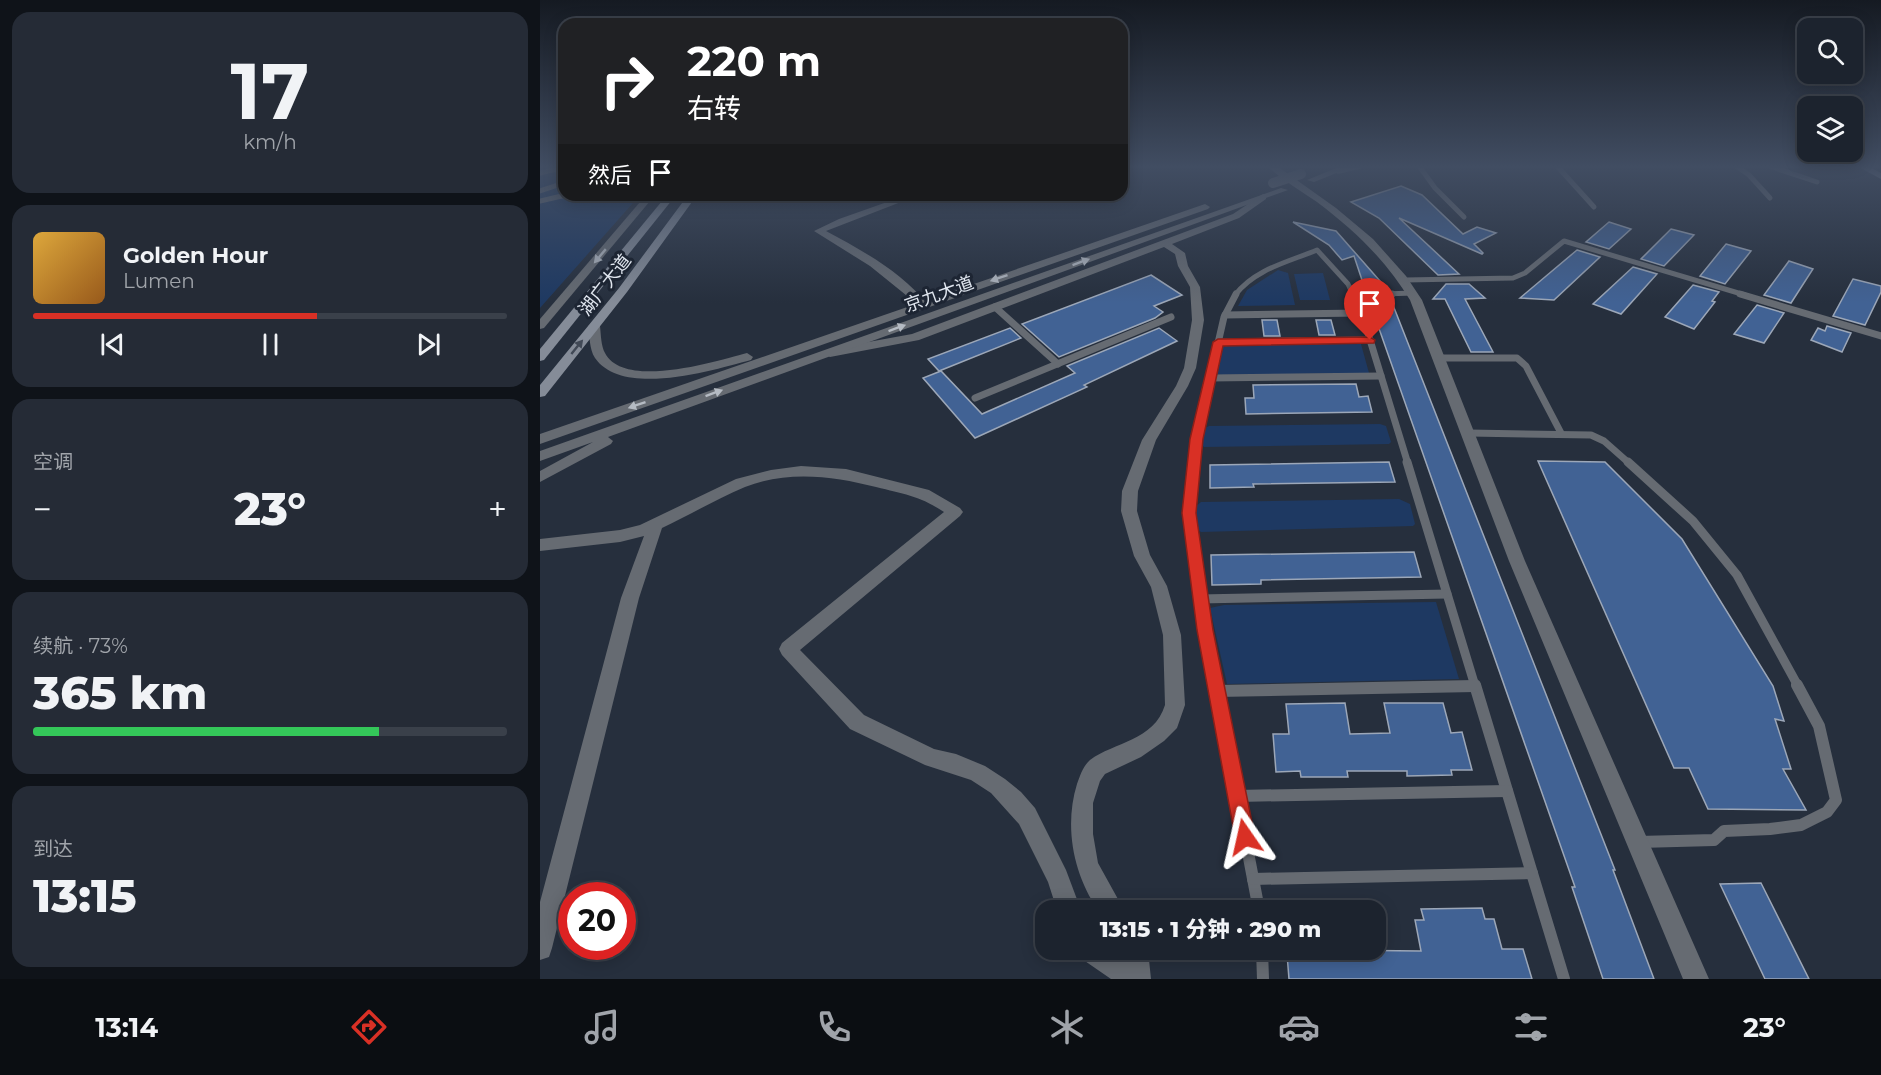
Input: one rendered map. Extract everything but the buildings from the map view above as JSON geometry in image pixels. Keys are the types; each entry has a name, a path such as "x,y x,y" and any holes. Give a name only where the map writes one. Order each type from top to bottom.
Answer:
{"main road":[{"name":"湖广大道","path":"540,357 659,212"},
{"name":"湖广大道","path":"540,393 680,212"}],"street":[{"path":"540,326 637,212"},
{"path":"869,212 847,218 819,231 876,263 907,288 922,305"},
{"name":"京九大道","path":"540,439 922,305 1204,212"},
{"name":"京九大道","path":"540,456 1222,212"},
{"path":"822,355 915,337 1166,244 1242,212"},
{"path":"1334,212 1354,226 1388,257 1409,286 1440,358 1517,561 1696,979"},
{"path":"1105,900 1087,864 1082,834 1083,802 1091,775 1098,767 1134,750 1157,734 1170,721 1175,705 1172,635 1159,586 1142,555 1129,511 1130,491 1149,440 1188,375 1198,320 1193,282 1183,266 1180,253 1166,244"},
{"path":"594,326 600,357 607,364 626,373 647,375 694,370 883,319"},
{"path":"540,477 616,435 675,407"},
{"path":"540,545 620,536 655,526 741,483 771,475 801,471 846,474 928,495 955,512 788,649 857,722 932,758 978,773 998,786 1027,816 1053,868 1065,900"},
{"path":"540,948 630,598 655,526"},
{"path":"1106,960 1132,979"},
{"path":"1137,960 1138,979"}],"lane":[{"path":"1459,212 1464,217"},
{"path":"1353,295 1409,286 1513,278 1526,273 1564,242 1881,336"},
{"path":"1257,900 1200,599 1190,532 1189,503 1196,439 1225,315 1236,293 1258,274 1317,250 1348,284 1361,313 1564,979"},
{"path":"995,307 1058,364"},
{"path":"1225,315 1361,313"},
{"path":"975,398 1171,317"},
{"path":"1218,342 1370,340"},
{"path":"540,345 554,341"},
{"path":"1440,358 1517,358 1526,366 1561,433"},
{"path":"1210,378 1381,376"},
{"path":"1469,433 1586,433 1604,441 1693,521 1737,575 1819,726 1836,800 1826,814 1808,824 1724,831 1714,840 1638,843"},
{"path":"1200,599 1447,594"},
{"path":"1216,691 1475,686"},
{"path":"1237,796 1507,791"},
{"path":"1252,879 1532,873"},
{"path":"1262,960 1263,979"}],"shaded area":[{"path":"540,212 625,212 540,308"},
{"path":"1278,270 1288,273 1295,305 1238,306 1247,290"},
{"path":"1323,273 1330,300 1300,300 1294,274"},
{"path":"1361,344 1369,373 1217,374 1221,348 1227,345"},
{"path":"1380,424 1386,426 1391,442 1389,444 1204,447 1201,444 1205,428 1209,426"},
{"path":"1399,499 1410,504 1415,524 1413,526 1201,532 1197,529 1194,508 1201,502"},
{"path":"1436,602 1459,679 1227,684 1210,608 1224,605"}],"route":[{"path":"1245,837 1205,630 1190,532 1190,492 1196,439 1218,342 1370,340"}]}
